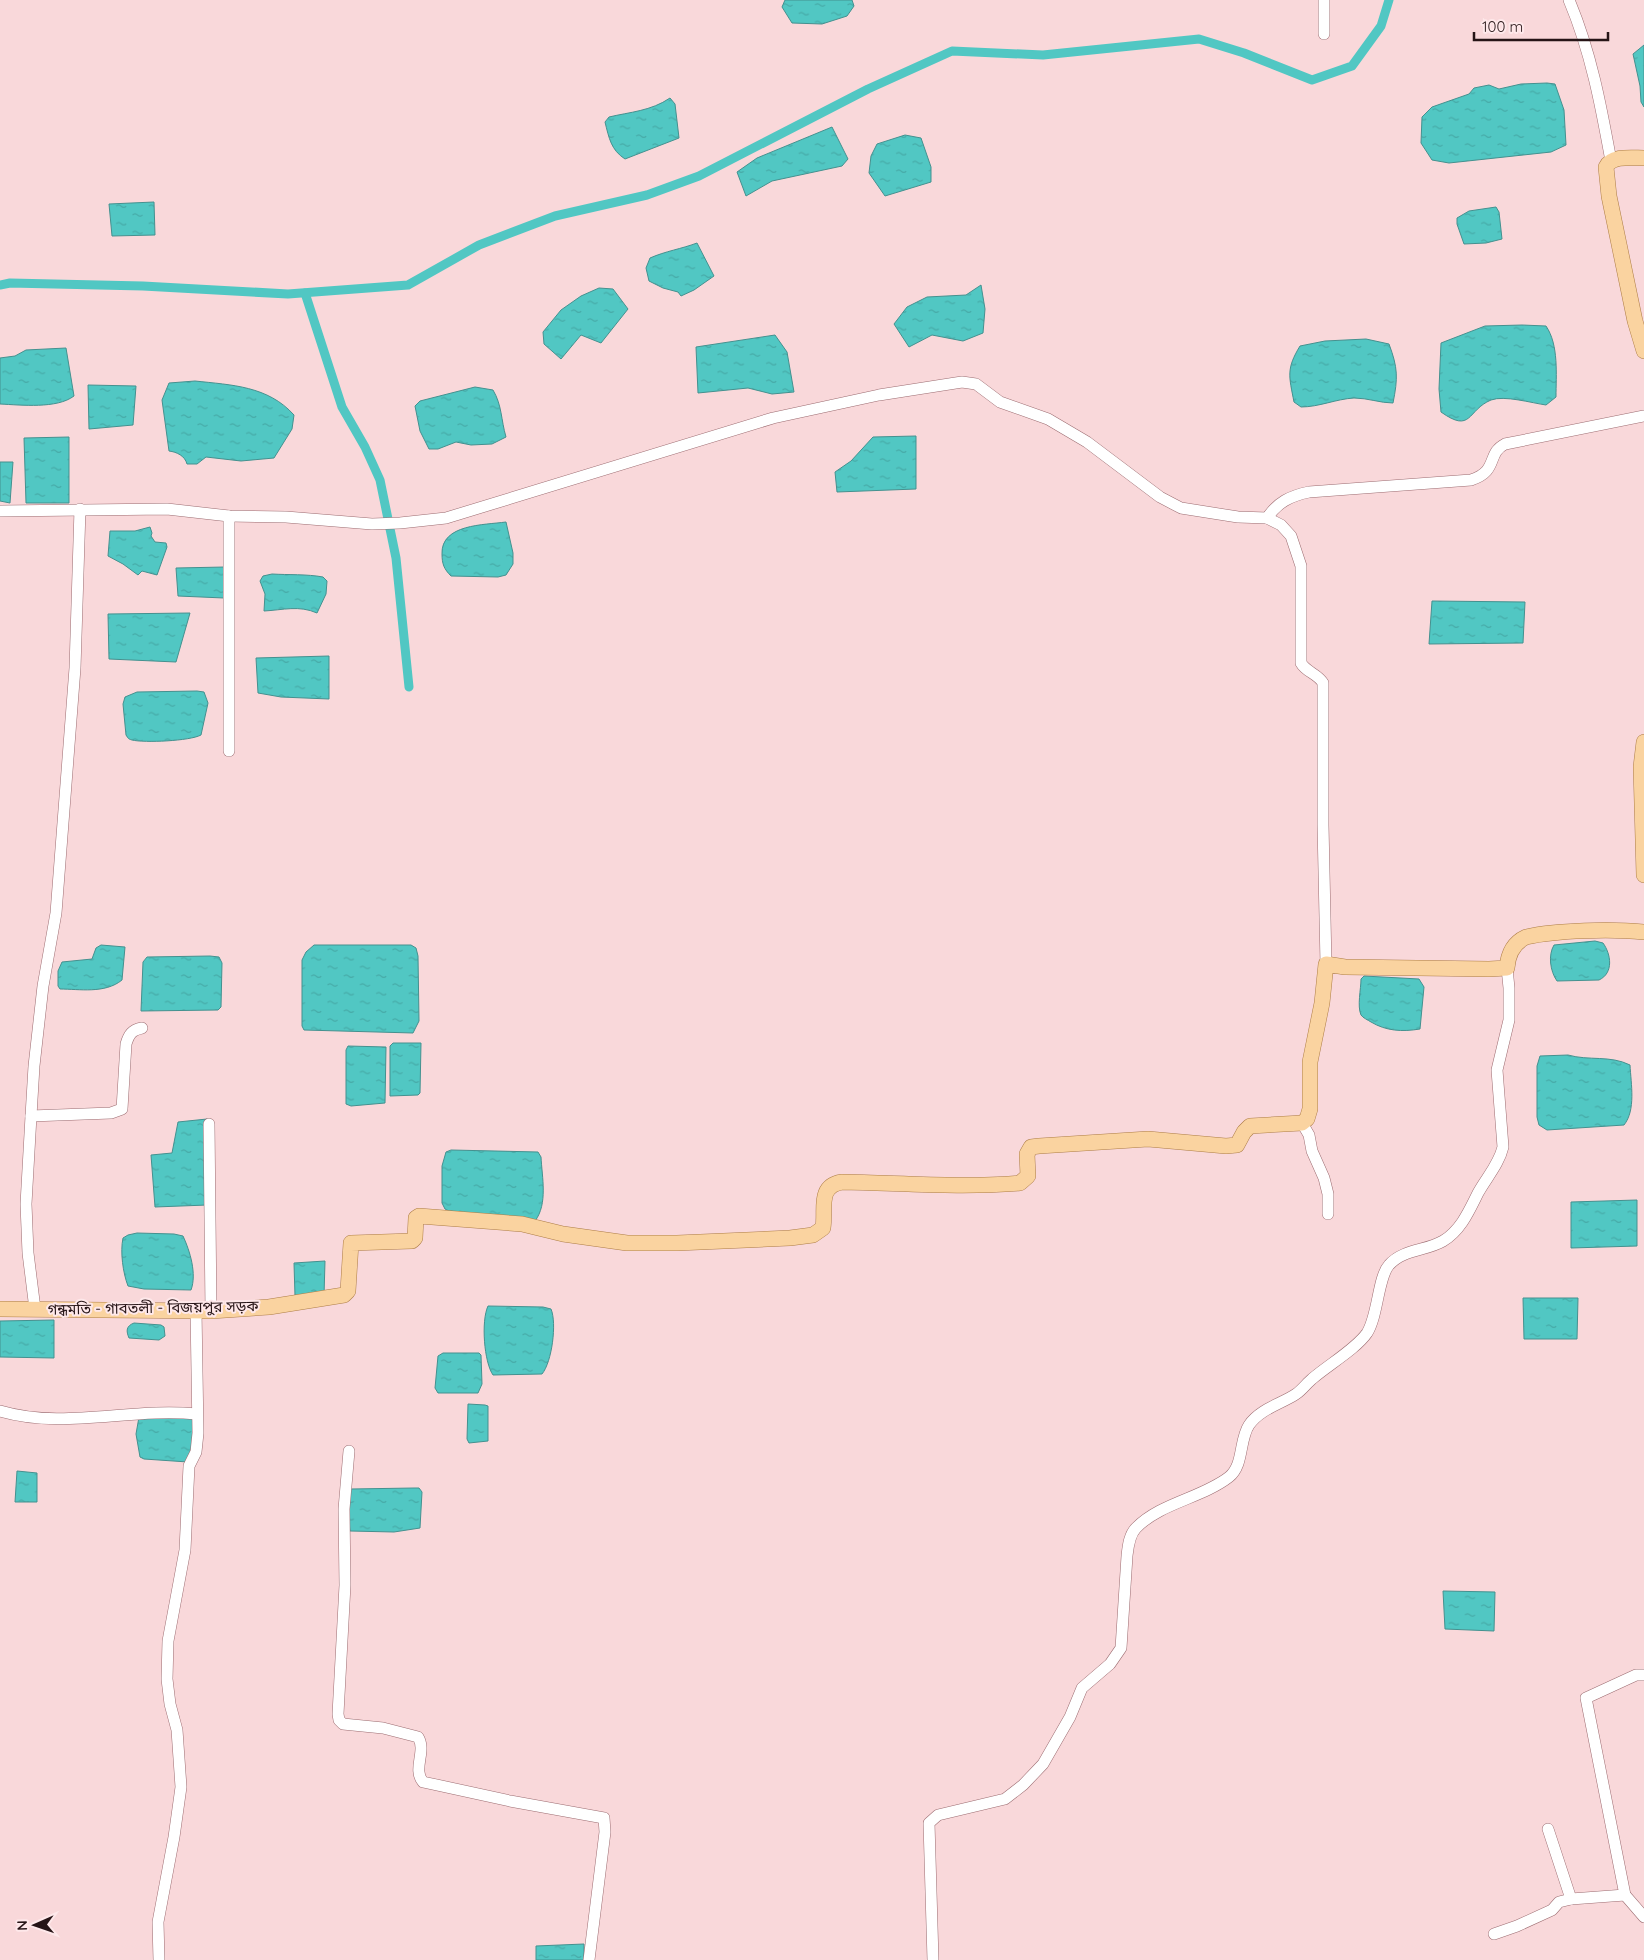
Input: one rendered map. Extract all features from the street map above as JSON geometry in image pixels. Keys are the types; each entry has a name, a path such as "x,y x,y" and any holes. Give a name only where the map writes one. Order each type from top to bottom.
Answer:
{"main road":[{"path":"1644,158 1622,158 1611,161 1606,168 1609,196 1635,321 1644,351"},
{"path":"1644,742 1644,875"},
{"path":"1302,1122 1307,1119 1310,1110 1310,1062 1322,1003 1326,964 1363,967 1507,968 1514,945 1526,937 1580,932 1644,932"},
{"name":"গন্ধমতি - গাবতলী - বিজয়পুর সড়ক","path":"0,1310 203,1310 269,1307 344,1295 348,1291 351,1244 412,1241 415,1238 416,1218 419,1216 522,1224 563,1234 626,1243 677,1243 790,1238 813,1235 823,1228 825,1215 824,1196 828,1188 834,1183 952,1186 1020,1183 1028,1176 1026,1154 1031,1147 1148,1140 1226,1146 1237,1145 1244,1132 1250,1126 1302,1122"}],"street":[{"path":"1324,0 1324,34"},
{"path":"1569,0 1580,26 1598,87 1611,161"},
{"path":"0,511 167,509 229,516 286,517 372,524 446,518 773,418 879,395 962,382 976,384 1000,402 1048,419 1087,442 1160,497 1181,508 1238,517 1267,518 1281,525 1291,536 1301,566 1301,663 1303,668 1321,679 1322,683 1326,964"},
{"path":"1267,518 1275,507 1286,499 1309,492 1471,480 1487,472 1492,464 1494,454 1505,444 1644,416"},
{"path":"35,1310 28,1253 26,1204 34,1066 43,986 56,913 73,698 80,550 80,509"},
{"path":"229,516 230,751"},
{"path":"933,1960 929,1823 938,1815 1005,1799 1023,1785 1043,1764 1070,1717 1082,1688 1110,1664 1121,1648 1127,1556 1129,1542 1136,1528 1153,1516 1230,1476 1239,1461 1249,1425 1268,1408 1297,1394 1313,1378 1359,1343 1368,1332 1377,1304 1385,1268 1402,1255 1442,1242 1454,1234 1471,1210 1478,1194 1500,1157 1503,1147 1497,1070 1509,1020 1507,968"},
{"path":"31,1116 111,1113 122,1109 126,1044 129,1035 136,1029 142,1028"},
{"path":"1302,1122 1309,1135 1312,1151 1324,1178 1328,1194 1328,1214"},
{"path":"159,1960 158,1922 181,1787 177,1730 170,1704 167,1679 168,1641 185,1550 189,1466 196,1452 198,1433 197,1414 203,1310 209,1124"},
{"path":"0,1410 33,1418 106,1417 141,1412 197,1414"},
{"path":"349,1451 344,1509 345,1568 338,1714 340,1720 343,1724 384,1728 418,1737 422,1746 419,1761 420,1776 423,1782 510,1802 604,1818 605,1832 589,1960"},
{"path":"1644,1675 1636,1675 1586,1698 1625,1895 1644,1918"},
{"path":"1548,1829 1571,1899"},
{"path":"1494,1934 1552,1910 1559,1902 1571,1899 1625,1895"}],"water":[{"path":"785,0 852,0 854,6 847,16 822,24 792,23 782,7"},
{"path":"1644,45 1644,107 1641,102 1640,86 1633,54"},
{"path":"1521,84 1555,84 1564,110 1566,145 1551,152 1449,163 1432,160 1421,143 1422,117 1432,107 1469,94 1474,88 1489,85 1499,89"},
{"path":"670,98 675,104 679,138 625,159 620,155 611,143 608,133 605,122 609,117 648,108"},
{"path":"832,127 848,159 842,166 772,181 746,196 737,172 757,158"},
{"path":"905,135 921,138 931,167 931,182 885,196 869,173 871,156 877,144"},
{"path":"154,202 155,235 112,236 109,204"},
{"path":"1496,207 1499,212 1502,239 1486,243 1464,244 1457,224 1457,218 1469,211"},
{"path":"697,243 714,276 694,290 681,296 678,292 663,288 649,281 646,268 650,258"},
{"path":"981,285 985,309 983,333 963,341 932,335 909,347 894,324 907,307 927,297 966,295"},
{"path":"599,288 613,289 628,309 601,343 581,335 561,359 544,344 543,332 561,310 581,296"},
{"path":"1485,326 1546,326 1550,334 1556,360 1556,397 1546,405 1503,398 1491,400 1483,404 1464,421 1451,418 1441,412 1439,389 1441,343"},
{"path":"775,335 787,352 794,392 772,394 748,388 698,393 696,347"},
{"path":"1366,339 1389,344 1396,373 1393,403 1354,398 1301,407 1294,402 1290,373 1292,361 1300,346 1325,341"},
{"path":"66,348 74,396 49,405 0,404 0,358 15,356 26,350"},
{"path":"195,381 249,389 273,398 284,405 294,415 292,429 274,458 241,461 206,457 197,464 187,464 180,455 169,451 162,400 169,383"},
{"path":"88,385 136,386 133,425 89,429"},
{"path":"475,387 493,390 500,407 506,437 492,444 471,445 456,442 438,449 429,449 420,431 415,406 420,401"},
{"path":"916,436 916,489 837,492 835,472 851,461 873,437"},
{"path":"69,437 69,503 26,503 24,438"},
{"path":"0,462 13,462 10,503 0,501"},
{"path":"506,522 513,553 513,564 506,575 498,577 451,576 442,561 444,544 448,537 456,531 465,528"},
{"path":"150,527 151,536 155,542 166,543 167,547 157,575 142,571 138,575 108,556 110,531 135,531"},
{"path":"225,567 224,598 178,596 176,568"},
{"path":"272,574 323,577 327,581 326,594 317,613 304,609 264,611 265,594 260,581 263,576"},
{"path":"1432,601 1525,602 1523,643 1429,644"},
{"path":"190,613 176,662 109,659 108,614"},
{"path":"329,656 329,699 281,697 258,693 256,658"},
{"path":"137,692 204,692 208,703 201,735 167,741 138,741 131,740 126,735 123,704 125,697"},
{"path":"1595,941 1603,943 1608,952 1610,963 1604,977 1599,980 1557,981 1551,963 1551,953 1554,945"},
{"path":"101,945 125,947 122,980 100,989 60,989 58,986 58,971 62,962 92,959 96,948"},
{"path":"314,945 411,945 416,948 418,956 419,1021 413,1033 304,1030 302,1026 302,960 306,952"},
{"path":"147,957 219,957 222,963 221,1007 218,1010 141,1011 143,962"},
{"path":"1364,976 1419,979 1424,987 1420,1029 1388,1029 1362,1016 1359,1007 1361,979"},
{"path":"393,1043 421,1043 420,1093 418,1095 390,1096 390,1046"},
{"path":"348,1046 386,1047 385,1103 351,1106 346,1104 346,1050"},
{"path":"1568,1055 1615,1060 1630,1065 1631,1104 1628,1119 1624,1125 1547,1130 1539,1125 1537,1117 1537,1066 1540,1056"},
{"path":"207,1119 207,1205 155,1207 151,1155 172,1153 178,1122"},
{"path":"451,1150 538,1152 541,1157 543,1199 542,1207 535,1221 445,1209 442,1203 442,1166 446,1152"},
{"path":"1637,1200 1637,1246 1571,1248 1571,1202"},
{"path":"137,1233 183,1236 193,1270 191,1290 144,1289 128,1286 122,1262 123,1238"},
{"path":"325,1261 324,1296 295,1296 294,1263"},
{"path":"1523,1298 1578,1298 1577,1339 1524,1339"},
{"path":"488,1306 543,1307 551,1309 554,1323 553,1342 546,1368 542,1374 493,1375 487,1361 484,1341"},
{"path":"54,1320 54,1358 0,1357 0,1321"},
{"path":"134,1323 161,1325 164,1327 165,1336 159,1340 129,1338 127,1329"},
{"path":"443,1353 479,1353 481,1355 482,1384 478,1393 438,1393 435,1388 438,1356"},
{"path":"468,1404 488,1406 488,1441 469,1443 467,1439"},
{"path":"189,1415 198,1422 188,1462 144,1459 140,1457 136,1434 139,1417"},
{"path":"17,1471 37,1473 37,1502 15,1502"},
{"path":"419,1488 422,1492 420,1528 394,1532 350,1531 347,1507 351,1489"},
{"path":"1443,1591 1495,1592 1494,1631 1445,1629"},
{"path":"584,1944 584,1960 536,1960 536,1946"}],"waterway":[{"path":"0,285 10,283 143,286 288,294 408,285 479,245 555,216 647,195 699,176 868,89 952,51 1043,55 1199,39 1244,53 1312,80 1352,66 1381,26 1389,0"},
{"path":"305,293 342,407 365,447 380,480 396,558 409,687"}]}
